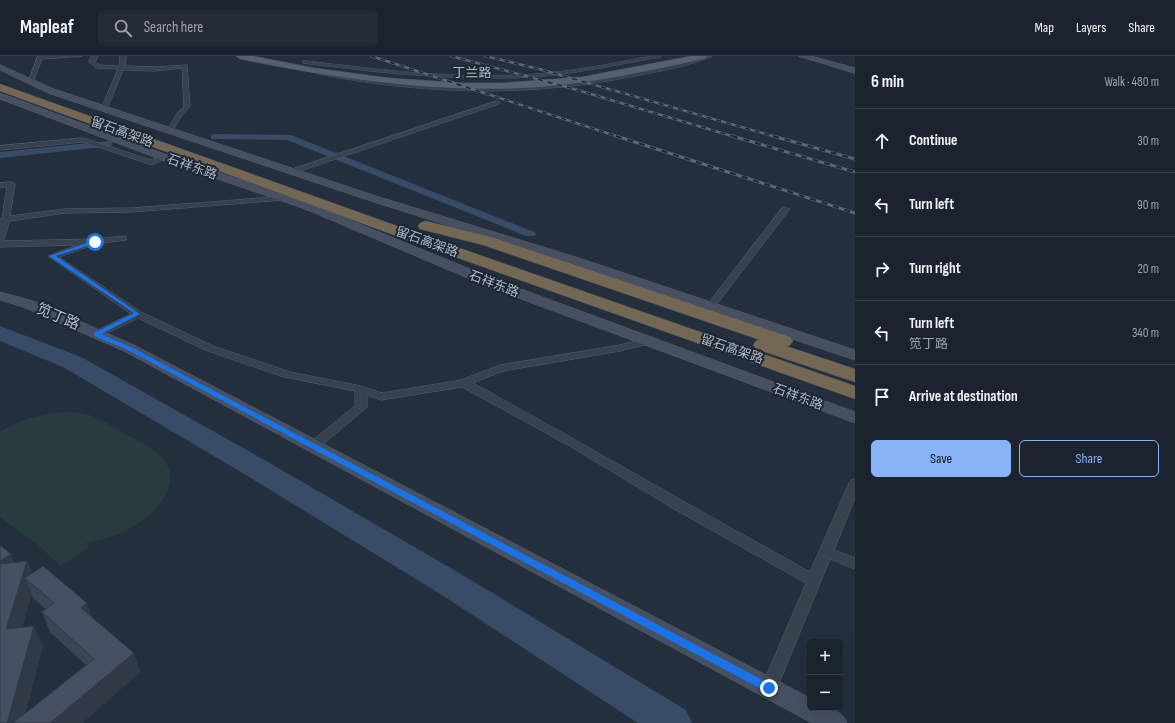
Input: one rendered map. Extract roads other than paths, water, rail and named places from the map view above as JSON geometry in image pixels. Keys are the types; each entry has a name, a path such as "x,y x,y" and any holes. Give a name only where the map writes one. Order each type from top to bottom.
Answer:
{"highway":[{"name":"留石高架路","path":"0,76 34,92 287,174 422,233"},
{"name":"留石高架路","path":"0,88 268,184 422,233 782,359 855,393"},
{"path":"422,233 488,241 855,365"},
{"path":"422,233 522,287 855,406"},
{"name":"留石高架路","path":"782,359 855,376"}],"main road":[{"name":"丁兰路","path":"240,56 398,78 444,82 510,82 577,76 682,56"},
{"name":"丁兰路","path":"274,56 301,65 400,83 446,86 505,86 592,78 704,56"},
{"path":"804,56 855,71"},
{"path":"820,56 855,66"},
{"name":"石祥东路","path":"0,67 30,82 170,130 287,174 570,260 855,355"},
{"name":"石祥东路","path":"0,96 164,157 309,207 494,284 855,418"},
{"name":"笕丁路","path":"0,296 28,304 128,348 312,447 835,723"}],"street":[{"path":"30,82 40,57 79,56"},
{"path":"95,56 92,62 99,67 122,66 154,69 185,66 187,106 180,113 170,130"},
{"path":"104,108 122,66 123,56"},
{"path":"287,174 320,161 497,103"},
{"path":"0,148 83,140 152,163 164,157"},
{"path":"0,185 11,184 0,240"},
{"path":"3,221 65,211 139,209 283,198"},
{"path":"710,307 786,209"},
{"path":"0,244 95,242 123,238"},
{"path":"95,242 52,256 138,314 209,348 288,375 361,389 381,397 464,383 500,368 620,348 648,341"},
{"path":"97,334 138,314"},
{"path":"464,383 572,442 679,506 814,581"},
{"path":"312,447 361,407 361,389"},
{"path":"769,688 855,483"},
{"path":"826,552 855,564"}],"lane":[{"path":"301,65 447,77 507,77 585,70 659,56"},
{"path":"301,65 358,82 387,86 447,90 514,90 547,88 616,79 696,62 710,56"}],"waterway":[{"path":"214,137 288,137 530,234"},
{"path":"0,155 109,144"},
{"path":"0,333 72,362 251,465 454,586 672,723"}],"railway":[{"path":"371,56 619,137"},
{"path":"451,56 574,89 735,137"},
{"path":"485,56 539,69 776,137"},
{"path":"616,136 855,213"},
{"path":"732,136 855,172"},
{"path":"773,136 855,159"}]}
